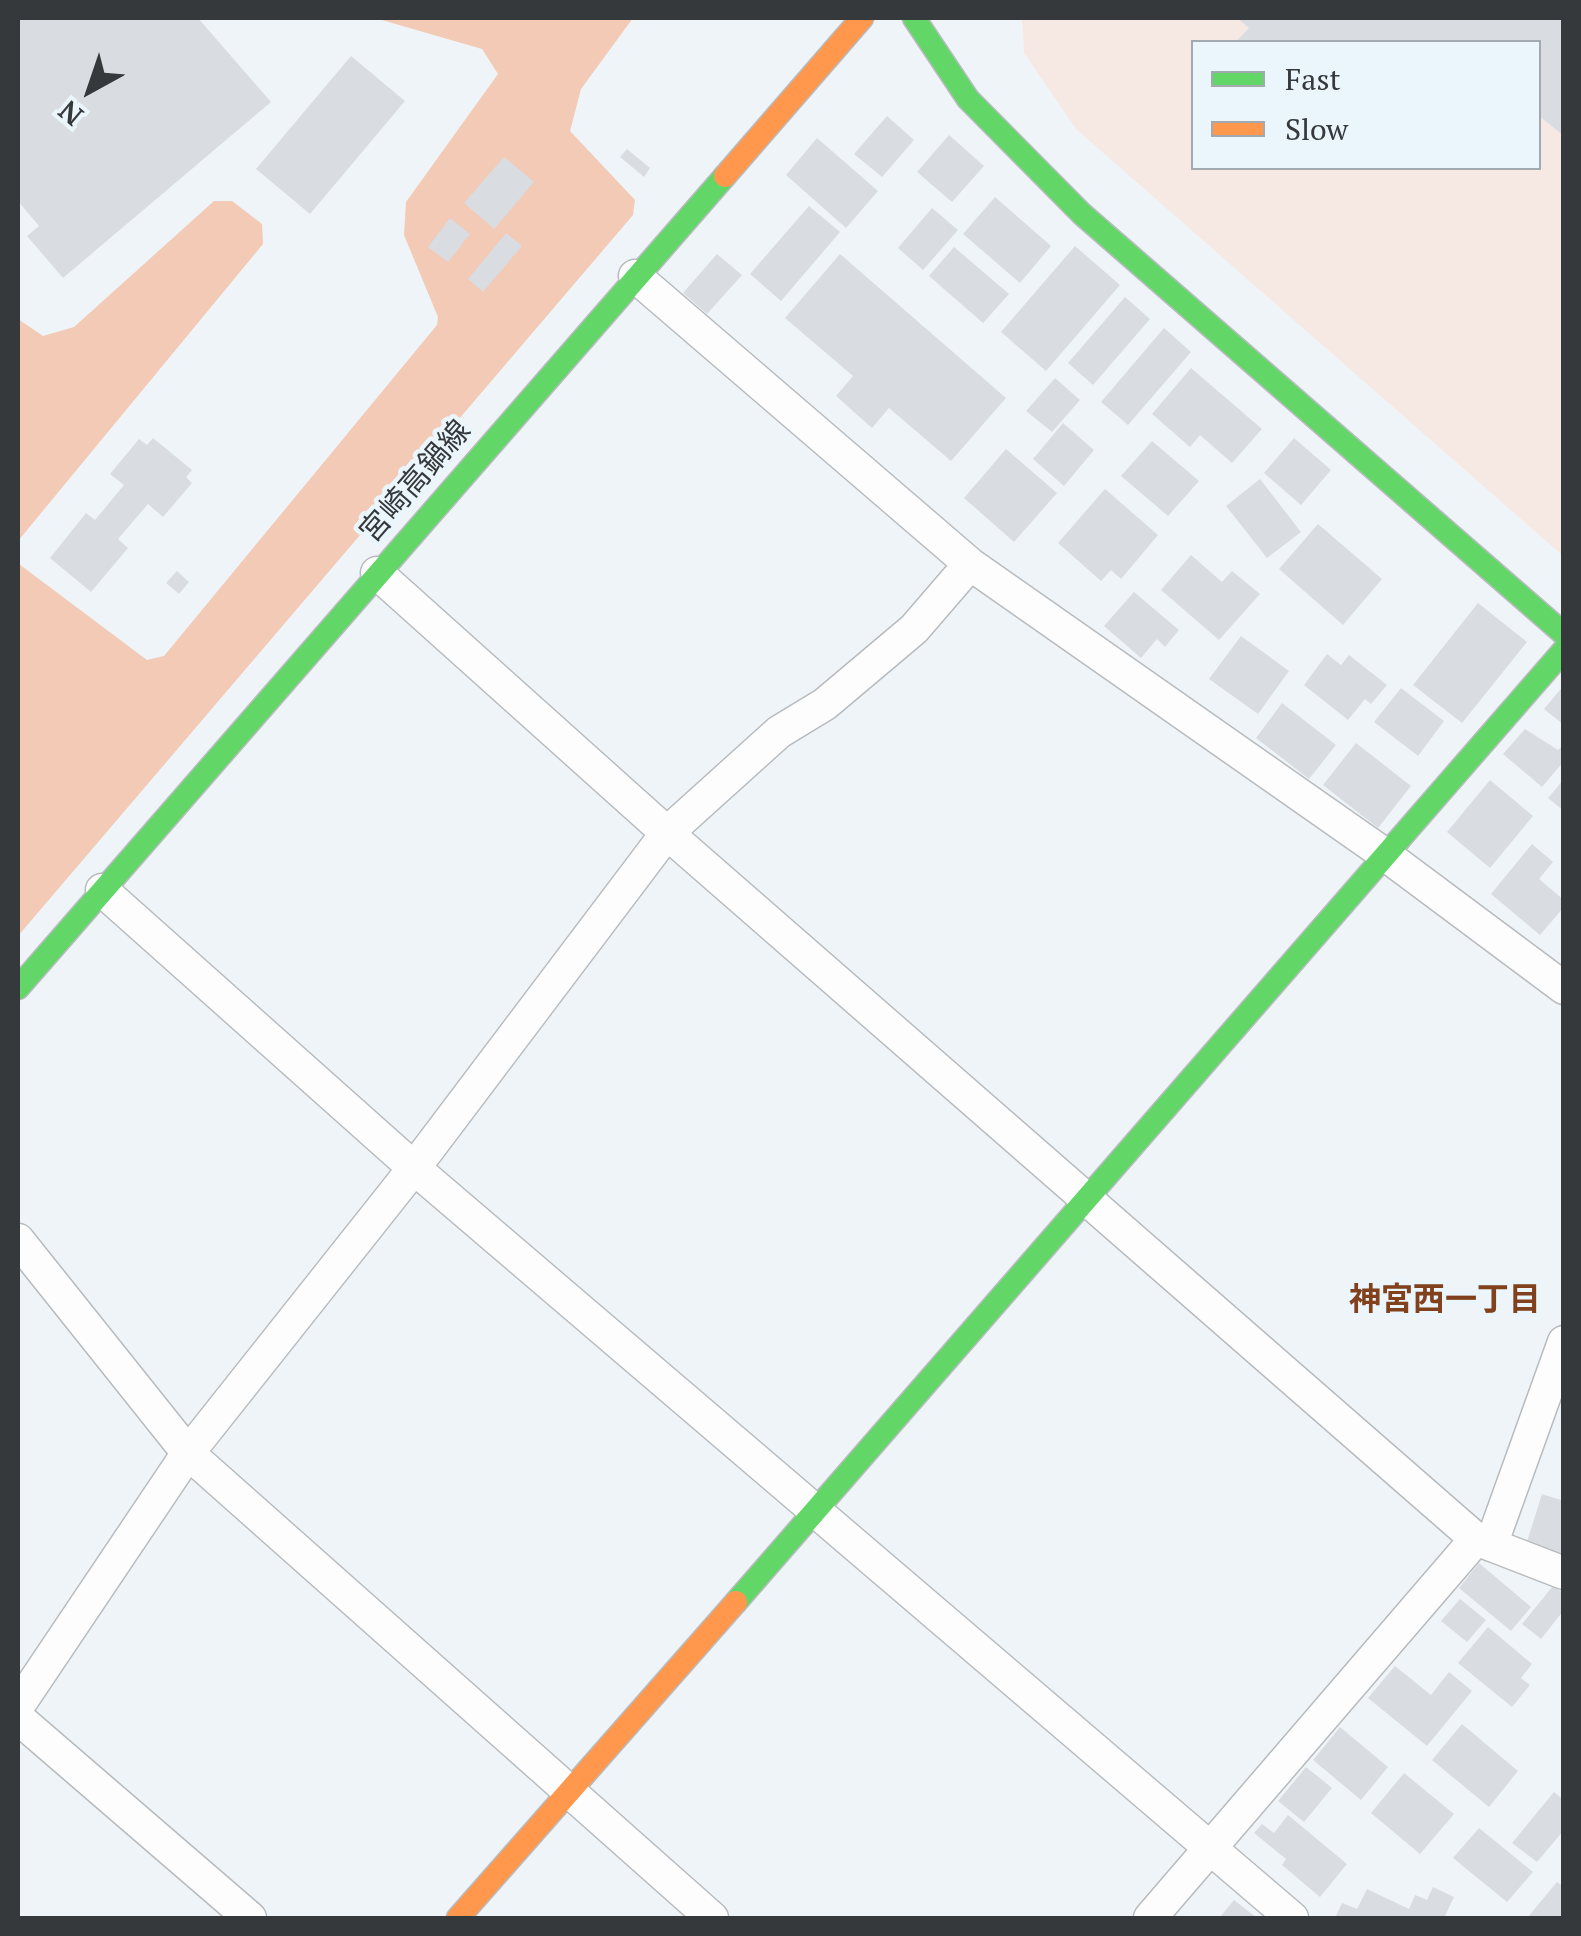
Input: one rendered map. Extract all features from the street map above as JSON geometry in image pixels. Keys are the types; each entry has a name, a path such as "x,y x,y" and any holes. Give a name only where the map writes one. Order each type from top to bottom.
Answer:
{"street":[{"name":"宮崎高鍋線","path":"18,988 862,18"},
{"path":"914,18 968,99 1082,214 1564,634"},
{"path":"635,276 970,564 1387,856 1564,988"},
{"path":"18,1706 188,1452 414,1168 667,833 779,732 826,704 914,629 970,564"},
{"path":"377,573 667,833 1484,1542 1564,1573"},
{"path":"458,1918 1090,1199 1564,650"},
{"path":"102,890 414,1168 1292,1918"},
{"path":"18,1240 188,1452 712,1918"},
{"path":"1150,1918 1484,1542 1564,1342"},
{"path":"18,1718 250,1918"}],"shaded area":[{"path":"375,18 633,18 581,89 570,131 635,200 633,215 18,936 18,551 19,564 147,660 164,656 437,325 438,317 404,235 406,202 498,74 482,49"},
{"path":"1022,18 1563,18 1563,556 1076,129 1024,53"},
{"path":"214,201 232,201 262,224 263,244 18,541 18,319 43,336 74,327"}],"building":[{"path":"18,18 198,18 271,102 63,278 27,236 39,226 18,201"},
{"path":"1237,18 1564,18 1564,136 1541,117 1541,40 1238,40 1249,28"},
{"path":"351,56 405,101 310,214 256,169"},
{"path":"887,116 914,140 882,177 854,154"},
{"path":"949,135 984,166 952,202 917,172"},
{"path":"817,138 878,191 846,228 786,175"},
{"path":"627,149 650,168 644,177 620,157"},
{"path":"504,157 534,182 494,229 464,203"},
{"path":"995,197 1051,246 1020,283 963,234"},
{"path":"809,206 840,232 781,301 750,274"},
{"path":"932,208 958,230 923,270 898,248"},
{"path":"450,218 470,234 448,262 428,247"},
{"path":"506,233 522,246 483,292 468,279"},
{"path":"1075,246 1120,285 1046,371 1001,332"},
{"path":"954,247 1009,294 983,323 929,276"},
{"path":"717,254 742,275 707,314 683,293"},
{"path":"840,254 1006,398 951,461 889,408 872,428 836,396 853,376 785,318"},
{"path":"1125,297 1150,319 1093,385 1068,363"},
{"path":"1164,328 1191,352 1128,425 1101,402"},
{"path":"1191,368 1262,429 1232,463 1200,435 1190,447 1152,414"},
{"path":"1055,378 1080,400 1052,432 1026,411"},
{"path":"1063,423 1094,450 1064,486 1033,459"},
{"path":"153,438 192,470 186,477 192,483 163,517 148,504 118,539 128,548 91,592 50,558 86,513 95,520 124,485 110,474 139,439 147,445"},
{"path":"1294,438 1331,470 1301,505 1264,473"},
{"path":"1152,441 1199,481 1168,516 1121,476"},
{"path":"1006,449 1057,493 1014,542 964,498"},
{"path":"1260,479 1301,532 1267,558 1226,506"},
{"path":"1105,489 1158,535 1121,579 1111,570 1101,581 1058,543"},
{"path":"1318,524 1382,579 1343,625 1279,569"},
{"path":"1191,555 1222,582 1232,571 1260,594 1219,640 1161,590"},
{"path":"177,571 189,582 179,594 166,583"},
{"path":"1134,592 1179,630 1165,647 1157,639 1141,658 1104,626"},
{"path":"1478,603 1527,642 1462,723 1413,685"},
{"path":"1241,636 1289,671 1258,714 1209,679"},
{"path":"1327,654 1341,665 1349,655 1387,685 1371,704 1365,699 1348,720 1304,685"},
{"path":"1564,685 1564,725 1544,709"},
{"path":"1401,688 1444,721 1418,756 1374,722"},
{"path":"1282,703 1336,745 1309,779 1256,738"},
{"path":"1525,729 1558,750 1564,744 1564,761 1542,787 1503,754"},
{"path":"1356,743 1411,786 1378,828 1323,785"},
{"path":"1564,779 1564,811 1548,798"},
{"path":"1490,780 1533,816 1490,868 1447,832"},
{"path":"1532,844 1553,862 1539,879 1564,900 1564,907 1540,935 1491,894"},
{"path":"1542,1494 1564,1501 1564,1557 1526,1545"},
{"path":"1479,1563 1531,1607 1511,1631 1459,1588"},
{"path":"1553,1586 1564,1594 1564,1610 1541,1639 1522,1624"},
{"path":"1460,1599 1486,1620 1467,1642 1441,1621"},
{"path":"1488,1627 1532,1664 1521,1678 1530,1685 1512,1707 1458,1663"},
{"path":"1395,1666 1431,1695 1449,1672 1472,1691 1427,1746 1368,1698"},
{"path":"1462,1724 1518,1771 1489,1807 1432,1760"},
{"path":"1340,1727 1388,1767 1361,1800 1313,1760"},
{"path":"1306,1767 1332,1788 1304,1822 1278,1801"},
{"path":"1404,1773 1454,1814 1420,1854 1371,1813"},
{"path":"1554,1792 1564,1800 1564,1830 1537,1862 1512,1843"},
{"path":"1288,1815 1347,1864 1320,1897 1282,1865 1286,1859 1254,1833 1262,1824 1274,1833"},
{"path":"1479,1828 1533,1872 1507,1902 1453,1858"},
{"path":"1557,1882 1564,1887 1564,1918 1527,1918"},
{"path":"1433,1887 1454,1897 1444,1918 1335,1918 1342,1903 1357,1909 1367,1889 1409,1909 1415,1895 1427,1900"},
{"path":"1234,1900 1257,1918 1219,1918"}],"traffic: fast":[{"path":"914,18 968,99 1082,214 1564,634"},
{"path":"18,988 725,176"},
{"path":"736,1602 1564,650"}],"traffic: slow":[{"path":"725,176 862,18"},
{"path":"458,1918 736,1602"}],"district":[{"name":"神宮西一丁目","path":"1445,1301"}]}
